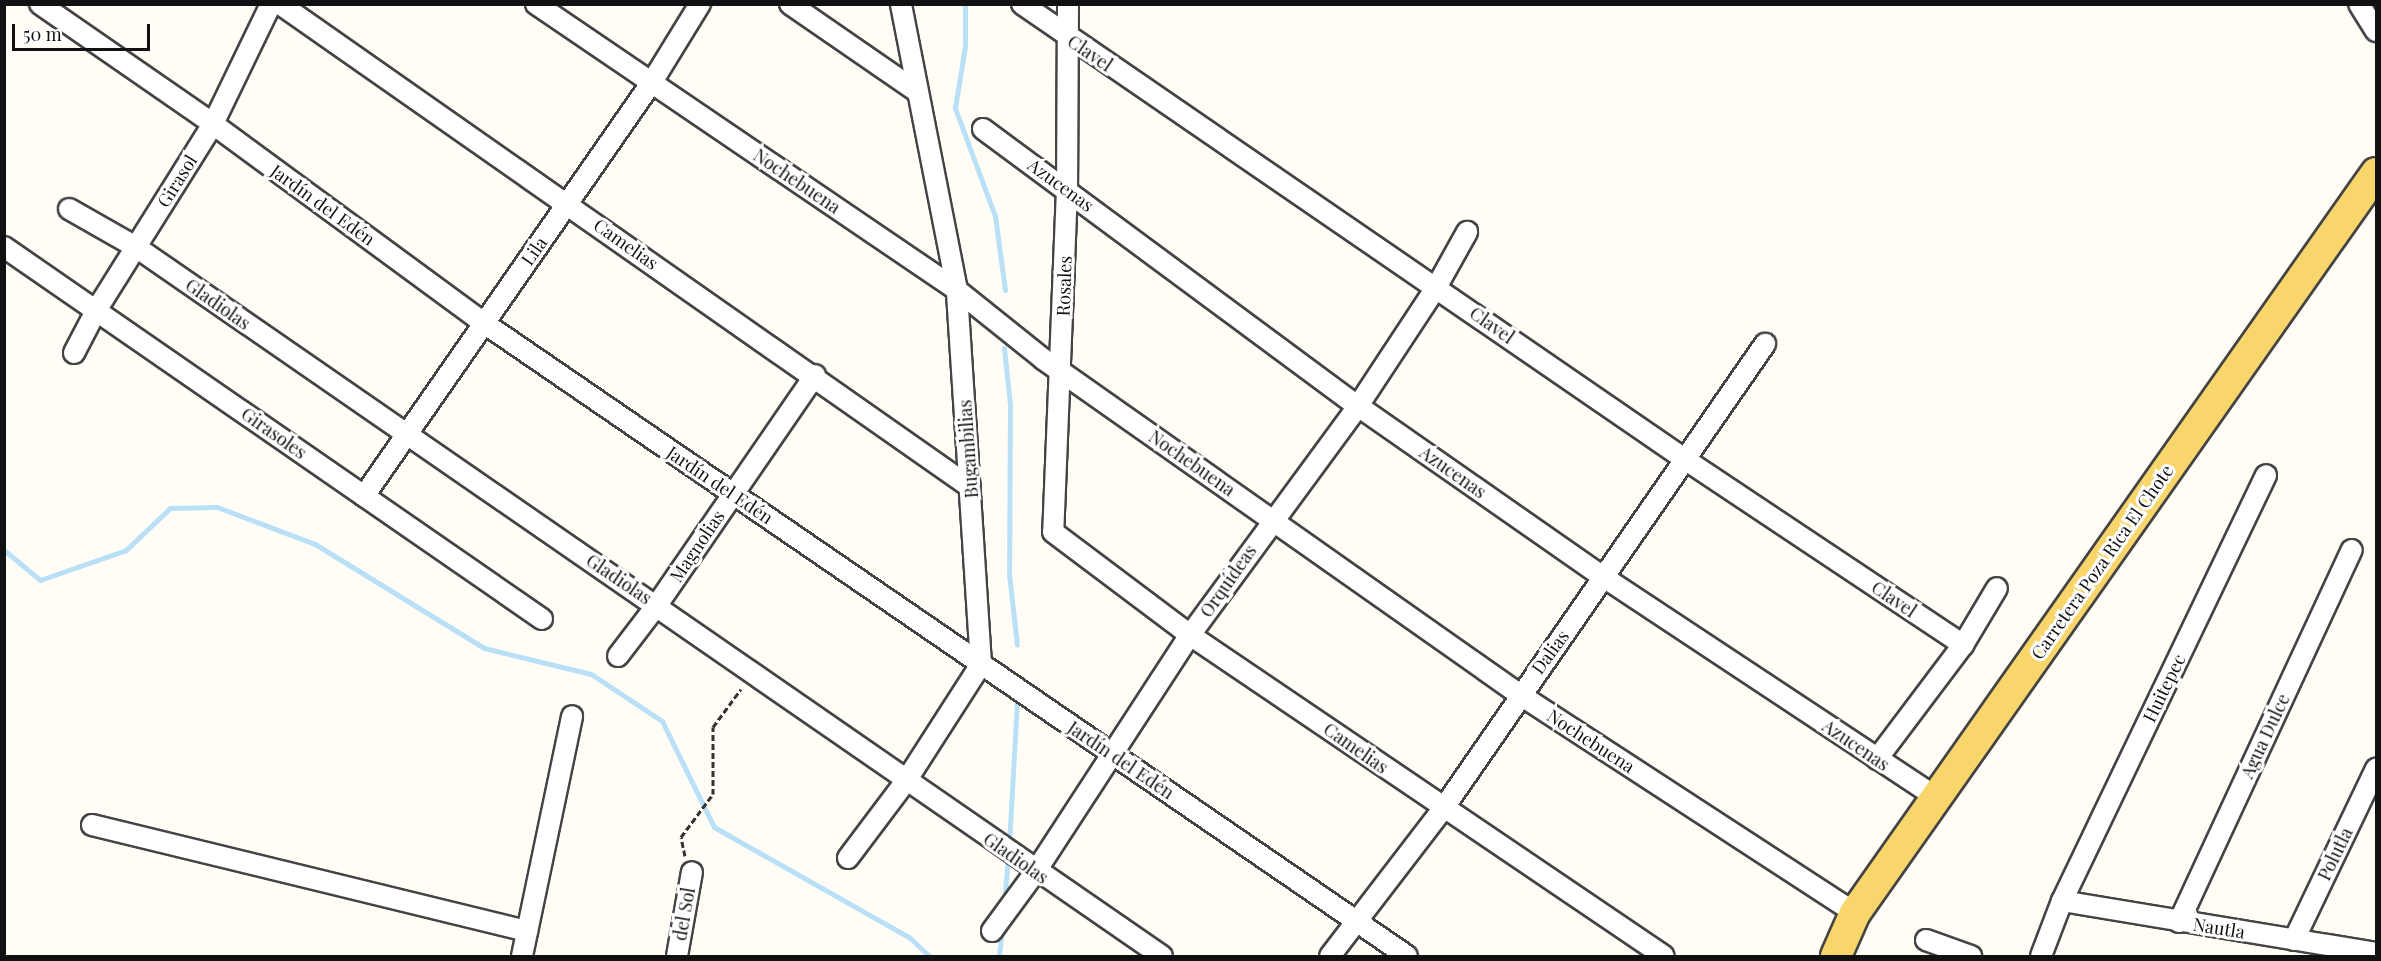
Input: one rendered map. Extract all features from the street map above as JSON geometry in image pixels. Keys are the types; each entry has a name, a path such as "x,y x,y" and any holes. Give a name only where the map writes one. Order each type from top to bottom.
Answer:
{"main road":[{"name":"Carretera Poza Rica El Chote","path":"1836,957 1856,913 2376,173"}],"street":[{"name":"Jardín del Edén","path":"40,4 213,124 484,323 1407,957"},
{"name":"Girasol","path":"74,353 98,309 213,124 271,4"},
{"name":"Camelias","path":"280,4 815,375 970,487"},
{"name":"Nochebuena","path":"536,4 957,290 1061,372 1519,694 1856,913"},
{"name":"Lila","path":"363,496 652,82 700,4"},
{"path":"790,4 916,92"},
{"name":"Bugambilias","path":"901,4 916,92 957,290 981,664"},
{"name":"Clavel","path":"1022,4 1068,39 1437,286 1683,458 1963,645"},
{"name":"Rosales","path":"1053,532 1067,189 1068,4"},
{"path":"2359,4 2376,31"},
{"name":"Azucenas","path":"984,129 1358,406 1605,578 1936,797"},
{"name":"Gladiolas","path":"69,209 136,247 657,605 906,781 1162,957"},
{"name":"Orquídeas","path":"992,931 1031,867 1113,754 1190,635 1271,519 1358,406 1437,286 1467,232"},
{"name":"Girasoles","path":"4,247 98,309 542,619"},
{"name":"Dalias","path":"1330,957 1443,809 1519,694 1605,578 1683,458 1765,344"},
{"name":"Magnolias","path":"618,656 657,605 815,375"},
{"name":"Huitepec","path":"2041,957 2062,901 2266,474"},
{"name":"Camelias","path":"1053,532 1190,635 1664,957"},
{"name":"Agua Dulce","path":"2179,922 2352,550"},
{"path":"1877,759 1963,645 1997,588"},
{"path":"848,858 906,781 981,664"},
{"path":"522,957 572,716"},
{"name":"Polutla","path":"2294,939 2376,769"},
{"path":"92,825 527,931"},
{"name":"del Sol","path":"677,957 692,872"},
{"name":"Nautla","path":"2062,901 2376,953"},
{"path":"1926,940 1971,957"}],"path":[{"path":"692,872 682,851 681,837 713,794 713,727 753,673"}],"waterway":[{"path":"965,4 965,46 955,108 995,216 1005,290"},
{"path":"1004,348 1010,404 1009,574 1017,645"},
{"path":"4,550 40,580 126,550 170,508 217,507 315,544 484,648 591,674 662,721 714,827 910,938 929,956"},
{"path":"1009,844 1017,699"},
{"path":"1004,904 1008,856"},
{"path":"999,956 1002,928"}]}
